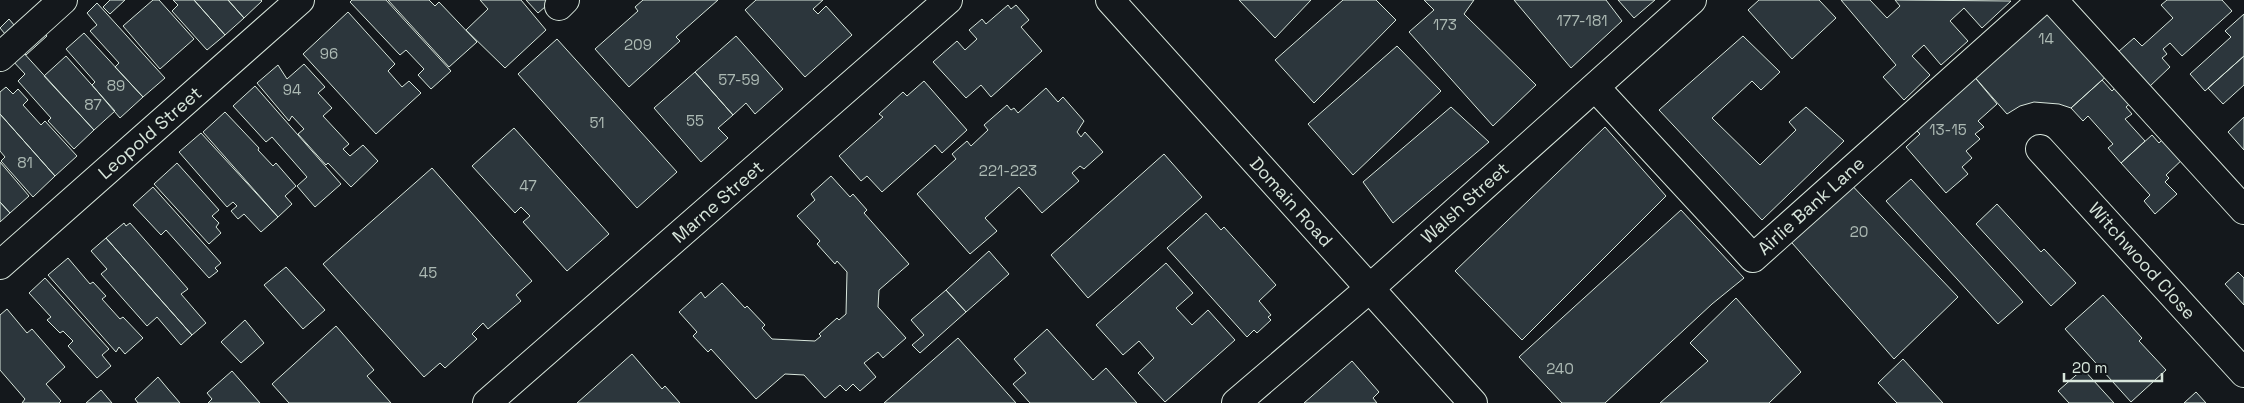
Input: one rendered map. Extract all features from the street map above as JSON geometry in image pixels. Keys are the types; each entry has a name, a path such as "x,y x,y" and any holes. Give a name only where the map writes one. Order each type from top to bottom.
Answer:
{"street":[{"path":"0,57 63,0"},
{"name":"Leopold Street","path":"0,265 300,0"},
{"name":"Marne Street","path":"488,403 948,0"},
{"name":"Domain Road","path":"1110,0 1473,403"},
{"name":"Walsh Street","path":"1236,403 1369,289 1692,0"},
{"name":"Airlie Bank Lane","path":"1595,87 1753,258 2042,0"},
{"path":"2053,0 2244,210"},
{"name":"Witchwood Close","path":"2040,149 2244,373"}],"building":[{"path":"110,0 125,0 110,14 103,7"},
{"path":"153,0 159,0 194,39 160,69 123,26"},
{"path":"173,0 194,0 225,35 207,50 172,11 178,5"},
{"path":"194,0 228,0 244,18 225,35"},
{"path":"228,0 261,0 262,1 244,18"},
{"path":"352,0 386,0 451,71 431,89 418,75 424,69 406,50 400,55 350,2"},
{"path":"388,0 429,0 435,6 439,2 477,42 449,67"},
{"path":"480,0 521,0 546,30 505,68 466,30 488,9"},
{"path":"526,0 553,0 538,13"},
{"path":"643,0 718,0 676,37 680,41 629,87 595,49 638,11 635,7"},
{"path":"756,0 823,0 813,9 818,14 826,6 852,35 805,77 745,10"},
{"path":"1239,0 1311,0 1275,38"},
{"path":"1343,0 1376,0 1396,20 1314,103 1275,60"},
{"path":"1424,0 1474,0 1464,14 1536,85 1493,126 1409,32 1434,10"},
{"path":"1514,0 1606,0 1622,21 1571,68"},
{"path":"1618,0 1655,0 1634,18"},
{"path":"1759,0 1819,0 1836,18 1792,59 1748,10"},
{"path":"1841,0 1870,0 1887,18 1900,6 1895,0 2011,1 1982,28 1964,8 1950,21 1968,41 1941,65 1924,45 1912,56 1930,75 1904,100 1883,77 1896,65"},
{"path":"2167,0 2222,0 2232,11 2182,56 2170,43 2163,49 2167,54 2162,58 2170,67 2149,87 2118,52 2134,38 2142,46 2173,18 2161,5"},
{"path":"97,3 165,78 143,97 115,67 119,63 90,31 97,25 87,13"},
{"path":"1008,5 1011,9 1016,5 1029,20 1021,27 1042,51 991,97 981,85 966,98 933,62 957,41 965,50 977,39 969,30 982,19 986,24"},
{"path":"2050,5 2110,73 2071,108 2059,104 2034,102 2020,106 2007,114 1972,74"},
{"path":"348,12 395,64 388,71 402,87 409,81 421,93 376,134 303,54"},
{"path":"2244,14 2244,56 2205,91 2190,74 2231,37 2225,31"},
{"path":"9,19 20,32 10,40 0,28"},
{"path":"42,30 47,36 26,55 20,50"},
{"path":"84,33 143,97 120,118 92,85 95,82 66,49"},
{"path":"736,36 783,89 755,114 746,103 733,115 695,72"},
{"path":"1743,36 1780,72 1761,90 1752,81 1712,118 1760,165 1796,130 1789,122 1806,107 1844,141 1762,220 1659,110"},
{"path":"557,39 677,172 637,208 518,74"},
{"path":"1397,46 1441,91 1353,175 1308,124"},
{"path":"21,50 94,130 74,149 48,121 51,118 18,81 25,74 11,59"},
{"path":"66,56 115,111 94,130 44,76"},
{"path":"2244,56 2244,85 2223,104 2208,88"},
{"path":"304,64 325,87 318,93 332,108 323,116 349,144 343,149 350,156 363,145 378,161 351,187 328,163 326,165 298,134 304,129 292,116 289,121 257,83 278,65 287,79"},
{"path":"695,72 733,115 718,128 728,138 701,162 654,108"},
{"path":"1972,74 1997,104 1978,121 1984,127 1975,134 1980,139 1966,151 1972,158 1962,167 1968,174 1946,193 1906,147 1920,134 1913,127"},
{"path":"2102,80 2112,91 2120,83 2135,99 2126,107 2132,114 2125,119 2145,141 2121,163 2108,148 2113,144 2088,116 2083,121 2071,108"},
{"path":"924,81 967,130 942,153 935,145 882,192 867,176 861,181 839,156 883,117 879,114 903,92 907,96"},
{"path":"255,86 341,184 315,207 297,186 307,177 272,137 266,142 233,106"},
{"path":"6,87 13,94 18,89 28,100 23,105 41,125 45,121 77,156 55,176 0,114 0,92"},
{"path":"1046,88 1058,102 1063,97 1084,121 1077,132 1081,137 1085,132 1103,152 1084,169 1080,166 1072,173 1079,181 1042,213 1019,187 985,218 997,231 970,254 917,194 956,159 952,154 967,141 971,146 988,130 984,125 1007,105 1011,110 1014,108 1018,113"},
{"path":"1451,107 1489,142 1393,223 1363,182"},
{"path":"225,112 273,166 276,163 296,186 285,196 292,204 278,217 203,132"},
{"path":"0,114 55,176 33,197 1,161 5,157 0,151"},
{"path":"2244,117 2244,150 2228,132"},
{"path":"1605,127 1666,196 1522,340 1455,271"},
{"path":"514,128 609,234 567,271 523,222 530,216 521,207 515,213 472,166"},
{"path":"201,133 278,217 261,232 244,214 238,219 231,211 237,206 233,202 227,207 179,152"},
{"path":"2152,135 2159,143 2167,135 2186,156 2166,175 2169,178 2165,182 2177,194 2155,214 2144,201 2150,195 2121,163"},
{"path":"1164,154 1202,197 1088,298 1051,255"},
{"path":"0,162 29,196 10,213 0,202"},
{"path":"177,163 219,210 212,216 219,223 216,227 221,233 209,244 154,184"},
{"path":"432,168 532,281 516,295 521,301 488,329 483,323 472,334 477,339 445,368 440,363 424,377 323,264"},
{"path":"831,176 850,197 853,194 867,210 864,213 909,264 879,290 878,307 906,338 883,358 878,352 864,363 876,377 860,391 853,384 846,391 840,385 825,398 804,375 785,374 756,399 711,349 708,352 693,336 697,332 679,312 701,292 705,298 722,283 745,308 747,306 765,325 762,328 772,339 815,341 821,336 819,334 837,318 839,320 846,314 847,272 837,261 835,264 817,244 820,241 797,216 815,200 811,194"},
{"path":"1845,178 1958,297 1894,359 1785,235"},
{"path":"1911,179 2023,302 1998,324 1886,201"},
{"path":"153,187 221,263 215,268 218,271 209,278 166,230 161,235 133,205"},
{"path":"0,202 10,213 0,222"},
{"path":"1997,204 2041,252 2044,249 2076,283 2051,306 1976,224"},
{"path":"1681,210 1744,278 1712,304 1605,403 1562,403 1519,357"},
{"path":"1206,213 1221,230 1224,227 1276,285 1259,301 1271,315 1268,317 1271,320 1257,333 1254,330 1247,337 1167,248"},
{"path":"124,223 126,226 130,223 188,289 181,294 206,323 192,335 106,238"},
{"path":"106,238 192,335 181,345 157,317 147,326 101,274 107,269 91,251"},
{"path":"989,251 1009,274 966,312 946,290"},
{"path":"68,258 90,284 93,282 106,296 102,299 120,319 123,317 143,338 125,354 119,347 116,352 48,275"},
{"path":"1166,263 1193,293 1176,308 1192,325 1208,310 1235,340 1165,402 1138,373 1154,358 1139,341 1123,355 1096,325"},
{"path":"286,267 325,310 303,329 264,285"},
{"path":"2238,272 2244,278 2244,305 2225,284"},
{"path":"45,278 109,349 102,355 111,366 97,378 68,346 73,341 63,331 60,333 47,320 51,317 29,293"},
{"path":"946,290 966,312 920,353 912,345 924,335 911,320"},
{"path":"2103,295 2142,338 2139,341 2166,370 2131,402 2065,329"},
{"path":"1736,298 1801,372 1769,403 1660,403 1708,361 1690,343"},
{"path":"7,309 27,333 32,329 65,367 46,384 61,401 59,403 22,403 25,399 0,370 0,315"},
{"path":"245,320 264,343 241,363 221,342"},
{"path":"336,326 374,370 367,376 391,403 289,403 272,384"},
{"path":"1047,329 1093,380 1106,368 1137,403 1030,403 1013,384 1026,373 1014,359"},
{"path":"958,338 1016,403 884,403"},
{"path":"632,354 662,389 665,386 680,403 577,403"},
{"path":"1903,359 1943,403 1897,403 1878,383"},
{"path":"1352,361 1379,392 1373,398 1377,403 1304,403"},
{"path":"2083,369 2114,403 2069,403 2058,391"},
{"path":"232,371 260,403 208,403 212,399 207,393"},
{"path":"158,377 180,403 138,403 135,399"},
{"path":"101,390 112,403 86,403"},
{"path":"2196,392 2206,403 2184,403"}]}
